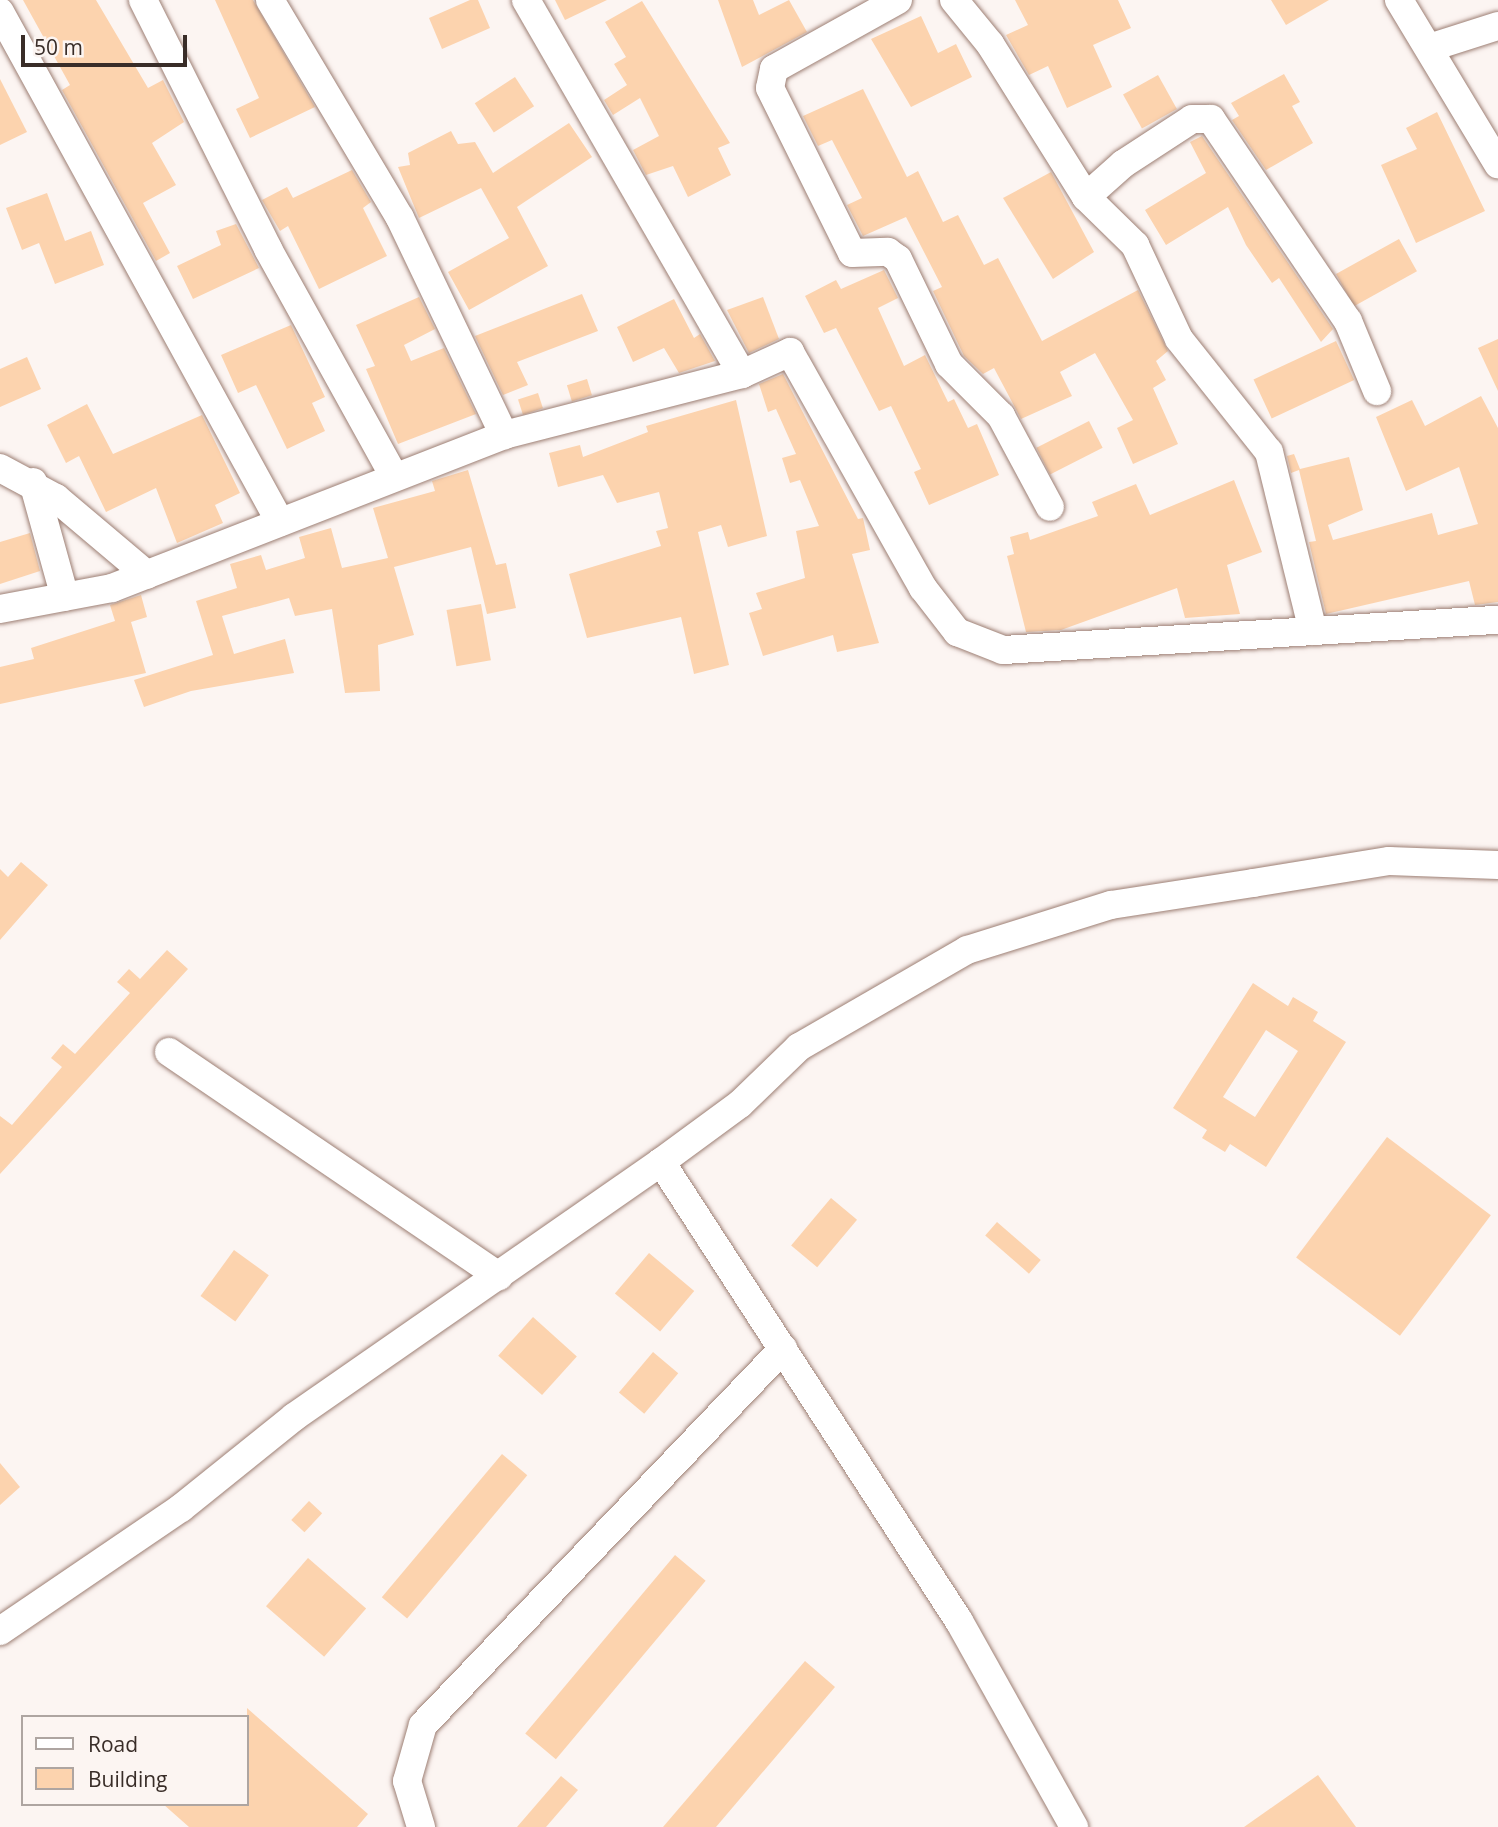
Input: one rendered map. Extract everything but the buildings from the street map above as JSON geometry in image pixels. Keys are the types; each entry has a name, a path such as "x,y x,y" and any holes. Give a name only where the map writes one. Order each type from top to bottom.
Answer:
{"street":[{"path":"143,0 268,249 394,476"},
{"path":"270,0 400,218 504,435"},
{"path":"526,0 742,374"},
{"path":"898,0 774,69 770,88 852,253 888,252 898,259 949,363 1001,416 1050,507"},
{"path":"954,0 989,44 1086,197 1135,245 1179,339 1269,452 1313,631"},
{"path":"1399,0 1432,47 1498,164"},
{"path":"0,12 279,522"},
{"path":"1432,47 1498,26"},
{"path":"1086,197 1123,164 1192,119 1211,119 1348,321 1377,391"},
{"path":"0,609 65,597 147,575 504,435 742,374 790,352 923,587 957,632 1003,650 1498,620"},
{"path":"0,468 33,482 147,575"},
{"path":"33,482 65,597"},
{"path":"0,1631 181,1508 294,1418 661,1161 847,1014 967,950 1021,930 1111,905 1389,861 1498,865"},
{"path":"169,1052 499,1276"},
{"path":"661,1161 959,1622 1074,1827"},
{"path":"421,1827 407,1781 423,1726 783,1349"}]}
